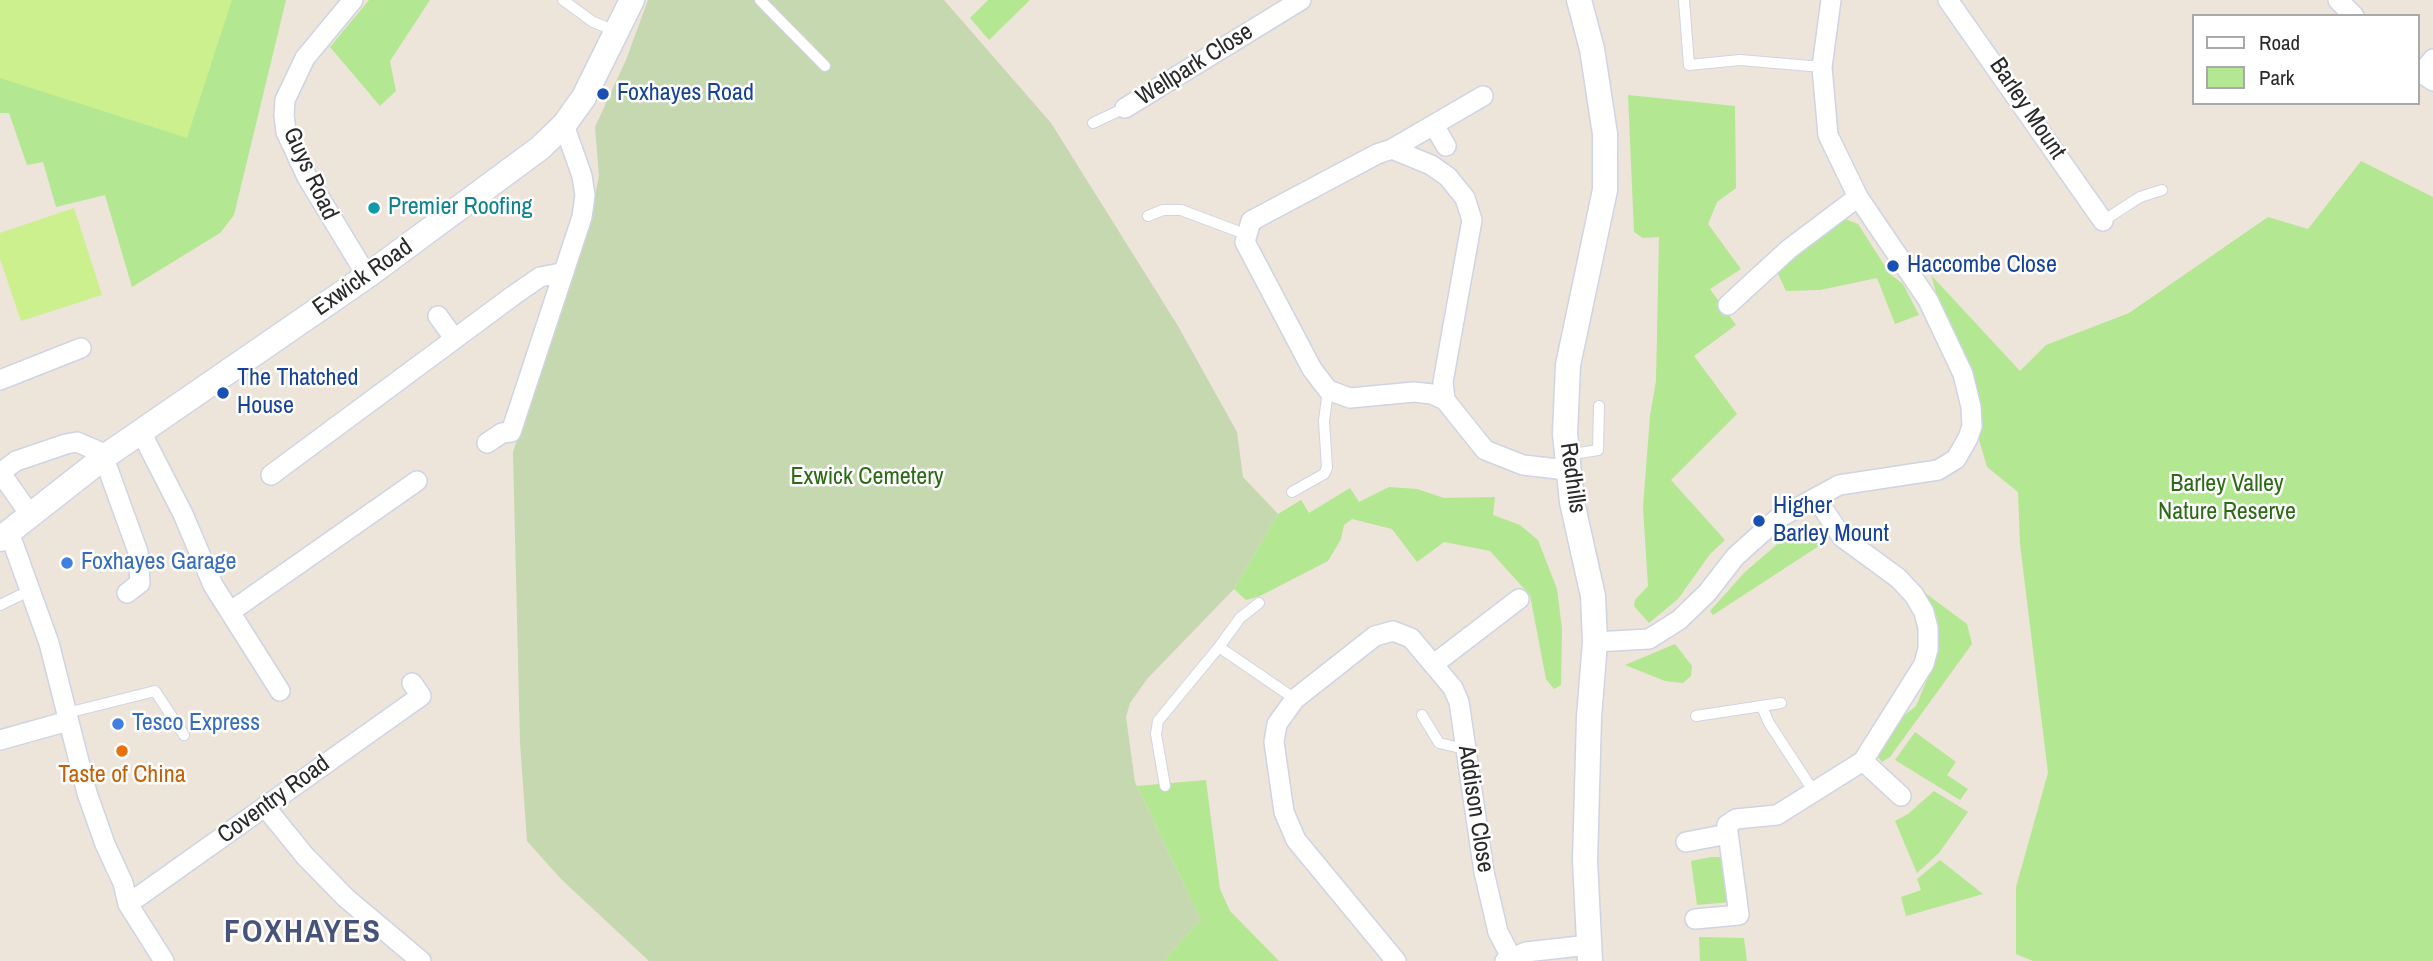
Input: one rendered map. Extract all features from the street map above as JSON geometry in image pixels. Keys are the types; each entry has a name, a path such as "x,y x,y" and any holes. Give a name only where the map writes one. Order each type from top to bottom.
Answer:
{"street":[{"name":"Guys Road","path":"353,0 305,58 285,100 284,115 286,132 307,177 367,276"},
{"name":"Exwick Road","path":"4,535 105,457 367,276 511,172 564,125 584,97 632,0"},
{"name":"Wellpark Close","path":"1125,108 1301,0"},
{"name":"Redhills","path":"1579,0 1592,49 1602,107 1605,190 1568,366 1567,463 1590,573 1595,642 1589,716 1585,861 1590,953"},
{"path":"1595,642 1649,639 1679,620 1707,593 1735,557 1777,519 1839,485 1938,470 1961,452 1972,426 1963,373 1928,300 1858,197 1828,135 1822,67 1831,0"},
{"name":"Barley Mount","path":"1948,0 2004,76 2103,221"},
{"path":"2338,0 2352,14"},
{"path":"1445,400 1414,392 1350,398 1328,390 1312,369 1256,267 1245,242 1245,234 1251,221 1377,154 1392,149 1483,96"},
{"path":"487,443 502,433 511,432 561,273 582,217 585,195 578,161 564,125"},
{"path":"1434,125 1446,146"},
{"path":"1392,149 1431,165 1448,177 1465,198 1472,220 1443,382 1445,400 1485,450 1523,465 1567,463"},
{"path":"1728,305 1789,249 1858,197"},
{"path":"283,473 454,338 540,277 561,273"},
{"path":"438,316 454,338"},
{"path":"0,380 81,348"},
{"path":"141,432 183,514 205,571 280,691"},
{"path":"31,516 0,472 16,461 77,442 105,457 138,552 140,583 127,593"},
{"path":"230,612 417,481"},
{"path":"1695,919 1738,915 1727,825 1736,818 1777,815 1863,761 1912,688 1924,664 1928,649 1928,628 1924,612 1914,596 1898,578 1842,537 1816,498"},
{"path":"4,535 32,590 87,793 105,844 123,883 128,904 164,961"},
{"path":"1434,664 1520,598"},
{"name":"Addison Close","path":"1396,961 1296,840 1284,812 1274,732 1295,699 1381,633 1393,631 1405,634 1434,664 1453,688 1459,702 1484,872 1498,932 1508,959 1526,952 1590,953"},
{"name":"Coventry Road","path":"128,904 266,808 420,694"},
{"path":"0,740 68,717"},
{"path":"1863,761 1901,796"},
{"path":"266,808 305,856 346,898 421,961"},
{"path":"1686,842 1728,834"}],"lane":[{"path":"563,0 593,22 617,31"},
{"path":"760,0 825,65"},
{"path":"1684,0 1689,65 1740,60 1822,67"},
{"path":"1093,123 1125,108"},
{"path":"2103,221 2140,197 2162,190"},
{"path":"1148,216 1163,210 1181,210 1245,234"},
{"path":"1292,492 1324,474 1327,468 1324,421 1328,390"},
{"path":"1567,463 1598,450 1599,406"},
{"path":"0,606 32,590"},
{"path":"1165,786 1156,734 1158,721 1240,618 1259,603"},
{"path":"1219,647 1295,699"},
{"path":"68,717 155,691 184,735"},
{"path":"1696,716 1781,703"},
{"path":"1762,707 1769,723 1814,792"},
{"path":"1422,715 1440,743 1465,749"}],"green space":[{"path":"0,0 286,0 234,215 220,233 132,287 105,195 56,207 43,162 27,165 9,113 0,113"},
{"path":"0,0 232,0 187,138 0,78"},
{"path":"369,0 430,0 390,61 396,91 380,106 330,47"},
{"name":"Exwick Cemetery","path":"648,0 944,0 1051,123 1178,326 1237,432 1243,477 1278,514 1234,589 1147,679 1130,703 1126,717 1135,782 1201,920 1163,961 649,961 561,879 527,841 520,742 513,452 589,224 599,176 595,127 626,60"},
{"path":"988,0 1030,0 989,40 970,18"},
{"path":"1628,95 1735,106 1736,188 1717,202 1708,224 1741,269 1710,289 1736,325 1694,356 1737,414 1671,480 1725,540 1710,554 1678,599 1649,623 1634,606 1635,600 1648,586 1643,507 1650,416 1656,381 1659,237 1643,238 1634,232"},
{"name":"Barley Valley Nature Reserve","path":"2361,161 2433,197 2433,961 2033,961 2016,954 2016,887 2048,773 2020,544 2018,492 1987,467 1931,275 2020,371 2046,345 2129,313 2268,217 2308,229"},
{"path":"74,208 102,295 21,321 0,259 0,233"},
{"path":"1845,219 1858,224 1890,274 1903,284 1919,315 1895,324 1877,278 1820,290 1786,291 1778,274 1781,266"},
{"path":"1389,487 1417,489 1444,498 1495,497 1493,515 1520,525 1538,540 1557,589 1562,629 1561,685 1554,689 1546,679 1530,595 1490,551 1444,542 1417,562 1392,529 1352,519 1344,525 1341,539 1328,561 1260,596 1246,600 1234,589 1278,514 1301,500 1309,513 1350,488 1359,502"},
{"path":"1797,527 1813,530 1825,542 1713,615 1710,611 1745,572"},
{"path":"1921,590 1967,624 1972,644 1890,757 1882,762 1877,756 1896,722 1916,706 1939,651 1937,618 1932,604"},
{"path":"1675,644 1692,666 1691,676 1683,683 1665,681 1625,665"},
{"path":"1915,732 1956,762 1947,775 1968,789 1960,800 1895,760"},
{"path":"1206,780 1220,889 1230,911 1279,961 1163,961 1201,920 1137,786"},
{"path":"1934,791 1968,812 1939,853 1917,873 1895,821 1908,814"},
{"path":"1720,857 1725,864 1731,902 1697,905 1691,861"},
{"path":"1940,860 1983,894 1906,916 1901,897 1921,890 1917,879"},
{"path":"1699,937 1744,938 1747,961 1700,961"}],"place":[{"name":"Foxhayes Road","path":"603,94"},
{"name":"Premier Roofing","path":"374,208"},
{"name":"Haccombe Close","path":"1893,266"},
{"name":"The Thatched House","path":"223,393"},
{"name":"Higher Barley Mount","path":"1759,521"},
{"name":"Foxhayes Garage","path":"67,563"},
{"name":"Tesco Express","path":"118,724"},
{"name":"Taste of China","path":"122,751"}],"district":[{"name":"FOXHAYES","path":"303,933"}]}
